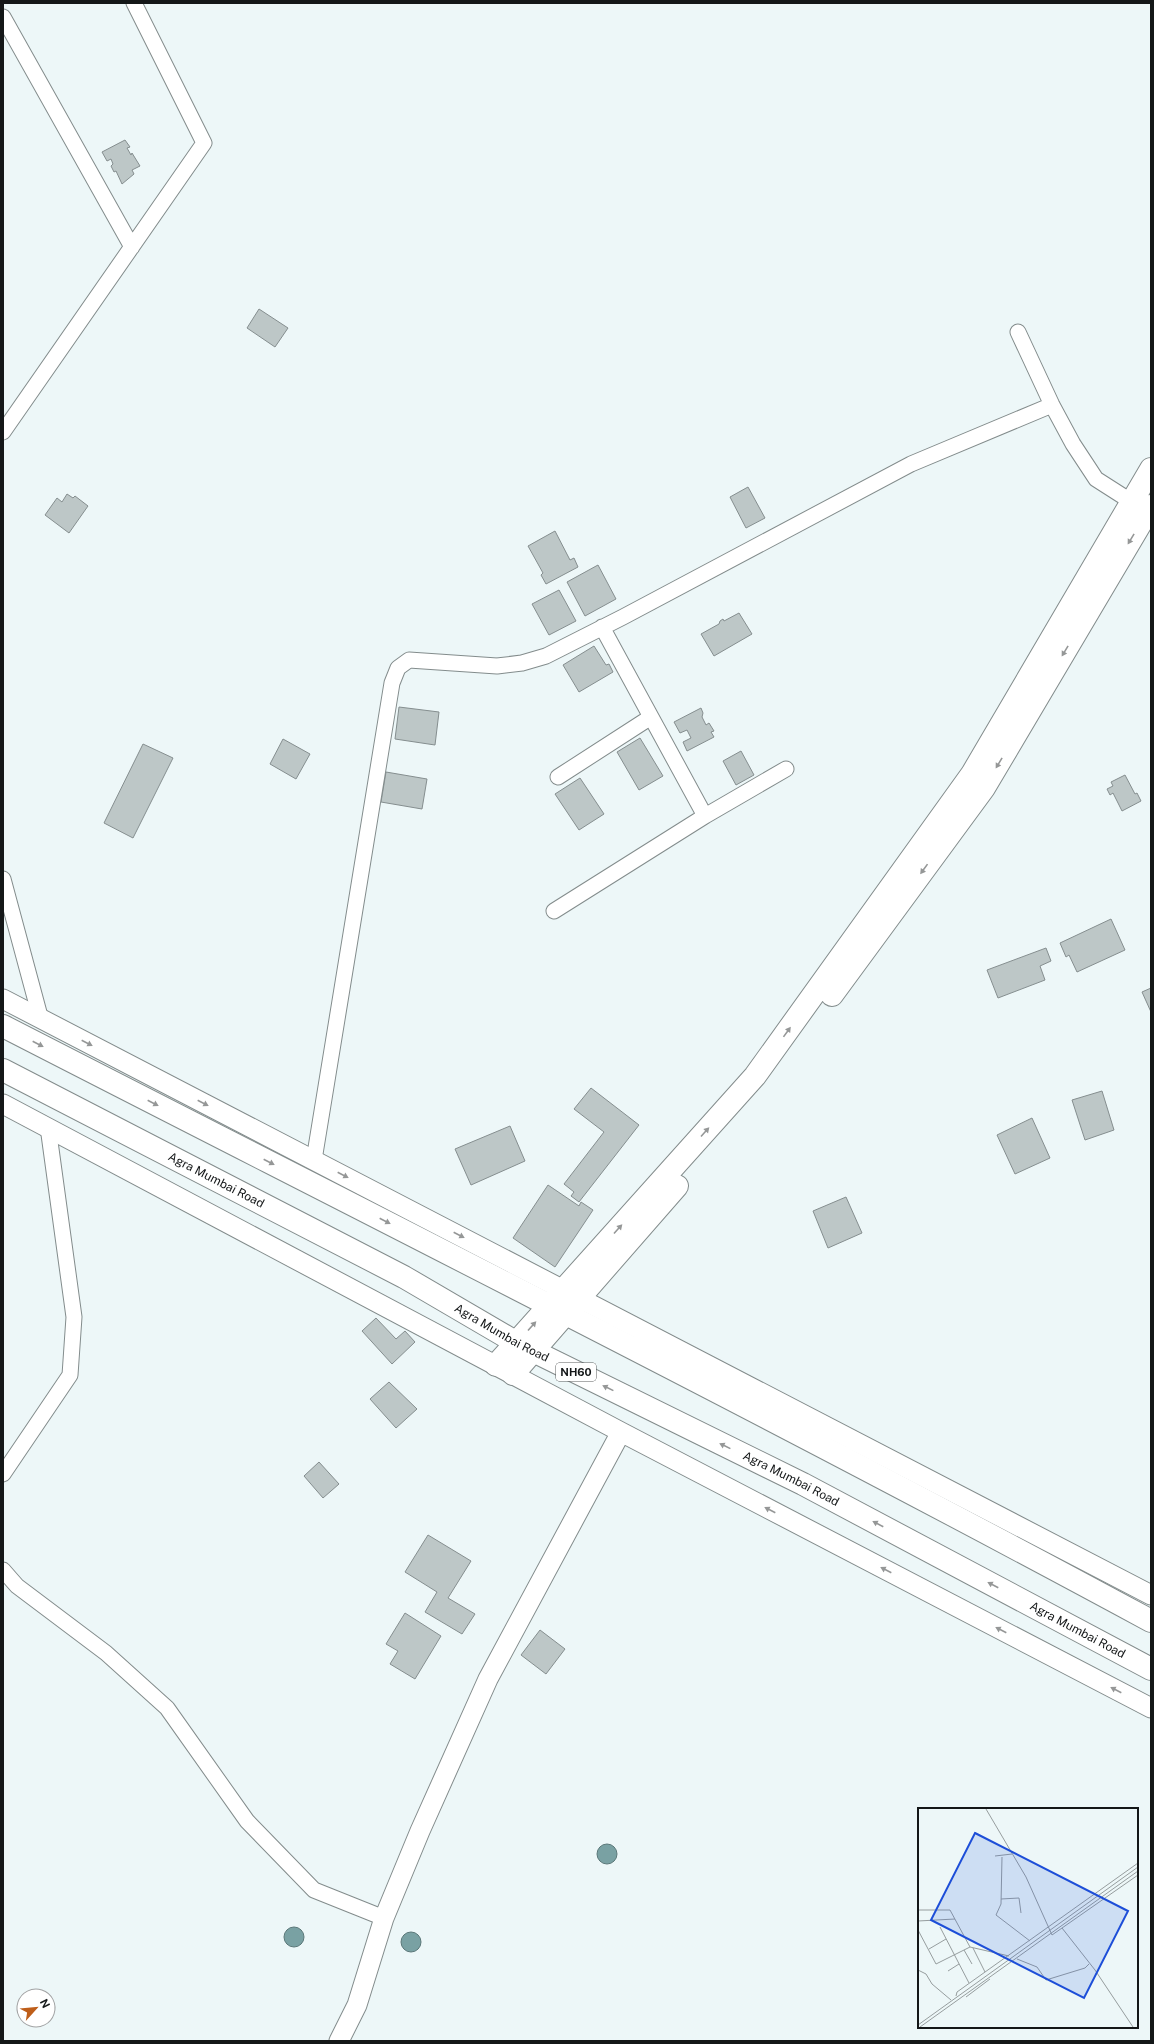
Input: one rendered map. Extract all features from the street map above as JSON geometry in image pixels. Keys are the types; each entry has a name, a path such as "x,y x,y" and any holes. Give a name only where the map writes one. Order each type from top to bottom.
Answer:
{"main road":[{"path":"504,1370 572,1293 750,1082 972,774 1141,504 1151,469"},
{"path":"3,1026 558,1309 985,1531 1151,1621"},
{"name":"Agra Mumbai Road","path":"3,1070 404,1277 525,1347 803,1484 1151,1669"}],"street":[{"path":"3,432 204,143 134,3"},
{"path":"3,17 132,247"},
{"path":"1018,332 1052,405 1096,479 1141,504"},
{"path":"314,1160 370,811 392,683 398,668 409,660 497,666 522,663 546,656 911,464 1052,405"},
{"path":"602,627 705,816"},
{"path":"558,777 651,717"},
{"path":"554,911 705,816 786,769"},
{"path":"3,879 41,1020"},
{"path":"3,999 41,1020 572,1293 1151,1595"},
{"path":"3,1104 48,1126 621,1432 1151,1708"},
{"path":"3,1474 70,1375 74,1317 48,1126"},
{"path":"338,2041 357,2005 384,1918 420,1831 488,1679 621,1432"},
{"path":"3,1570 17,1586 106,1653 167,1708 247,1821 314,1890 384,1918"}],"water":[{"path":"607,1844 614,1847 617,1854 614,1861 607,1864 600,1861 597,1854 600,1847"},
{"path":"294,1927 301,1930 304,1937 301,1944 294,1947 287,1944 284,1937 287,1930"},
{"path":"411,1932 418,1935 421,1942 418,1949 411,1952 404,1949 401,1942 404,1935"}],"building":[{"path":"125,140 130,147 127,148 131,155 132,153 140,166 132,170 134,174 122,184 116,171 114,172 111,166 113,164 111,159 107,161 102,152"},
{"path":"259,309 288,328 275,347 247,328"},
{"path":"748,487 765,518 746,528 730,497"},
{"path":"67,494 73,498 75,496 88,506 69,533 45,515 57,498 62,502"},
{"path":"555,531 570,560 574,558 578,567 546,584 541,575 543,573 528,546"},
{"path":"598,565 616,599 585,616 567,582"},
{"path":"559,590 576,621 549,635 532,604"},
{"path":"739,613 752,634 714,656 701,634 719,624 723,619 724,621"},
{"path":"594,646 606,665 609,664 613,672 579,692 563,665"},
{"path":"399,707 439,712 435,745 395,739"},
{"path":"701,708 703,713 702,717 706,725 709,723 714,731 711,732 714,737 687,751 683,742 691,738 687,730 680,733 674,722"},
{"path":"640,738 663,776 639,790 617,752"},
{"path":"283,739 310,754 296,779 270,764"},
{"path":"143,744 173,758 133,838 104,823"},
{"path":"741,751 754,775 736,785 723,761"},
{"path":"386,772 427,779 422,809 381,802"},
{"path":"1125,775 1135,794 1137,793 1141,801 1122,811 1113,793 1110,795 1107,789 1113,786 1111,782"},
{"path":"580,778 604,814 579,830 555,794"},
{"path":"1111,919 1125,950 1077,972 1069,955 1066,957 1060,943"},
{"path":"1046,948 1051,961 1040,966 1045,980 998,998 987,970"},
{"path":"1151,988 1151,1012 1142,992"},
{"path":"591,1088 639,1125 579,1202 571,1196 574,1192 564,1184 604,1132 574,1109"},
{"path":"1102,1091 1114,1130 1085,1140 1072,1100"},
{"path":"1032,1118 1050,1158 1015,1174 997,1135"},
{"path":"510,1126 525,1161 471,1185 455,1149"},
{"path":"548,1185 579,1206 581,1202 593,1210 555,1267 513,1238"},
{"path":"846,1197 862,1233 828,1248 813,1211"},
{"path":"376,1318 396,1339 405,1331 415,1342 392,1364 362,1331"},
{"path":"389,1382 417,1409 396,1428 370,1399"},
{"path":"319,1462 339,1484 323,1498 304,1476"},
{"path":"428,1535 471,1561 448,1598 475,1614 462,1634 425,1612 437,1592 405,1572"},
{"path":"405,1613 441,1636 415,1679 390,1664 398,1651 386,1644"},
{"path":"540,1630 565,1649 546,1674 521,1655"}]}
